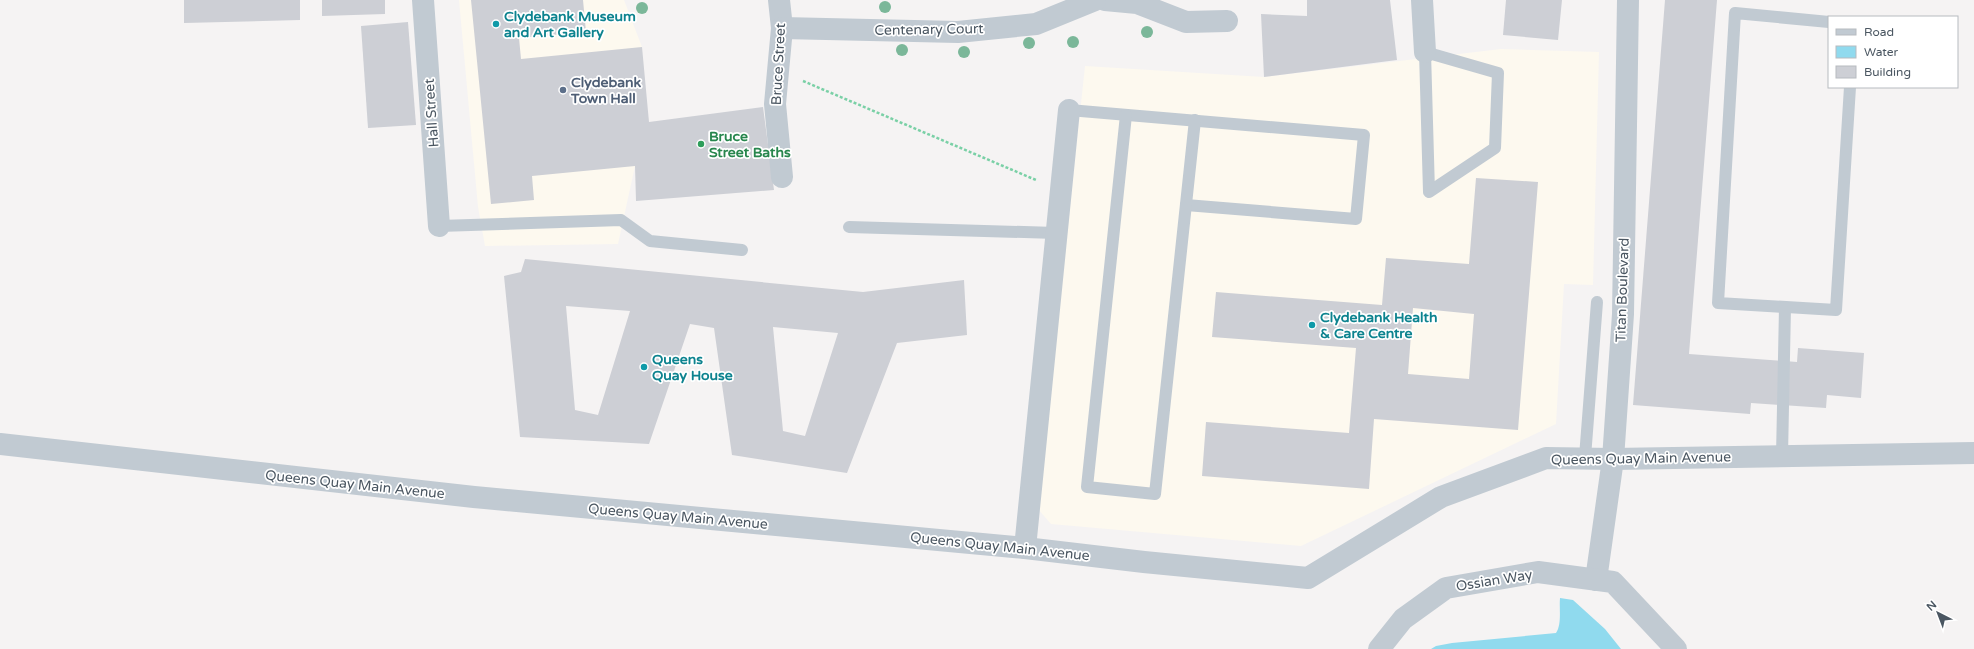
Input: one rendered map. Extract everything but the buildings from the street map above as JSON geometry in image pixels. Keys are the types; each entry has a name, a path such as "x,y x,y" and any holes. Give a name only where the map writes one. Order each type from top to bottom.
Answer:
{"street":[{"name":"Hall Street","path":"423,0 439,226"},
{"name":"Bruce Street","path":"779,0 782,28 775,104 782,176"},
{"name":"Centenary Court","path":"782,28 958,32 1036,24 1095,0"},
{"path":"1105,0 1137,3 1186,22 1227,21"},
{"path":"1422,0 1425,52"},
{"name":"Titan Boulevard","path":"1596,580 1612,459 1623,314 1628,0"},
{"path":"1025,548 1068,110"},
{"name":"Queens Quay Main Avenue","path":"0,444 482,498 1025,548 1144,562 1308,578 1441,497 1546,458 1586,457 1612,459 1974,453"},
{"name":"Ossian Way","path":"1379,649 1403,619 1446,588 1538,572 1613,582 1676,649"}],"lane":[{"path":"1828,22 1735,13 1718,303 1836,310 1850,88"},
{"path":"1425,52 1498,73 1495,148 1429,192 1425,52"},
{"path":"1068,110 1364,135 1356,219 1186,205"},
{"path":"1126,115 1087,487 1155,494 1195,120"},
{"path":"439,226 621,220 650,241 742,250"},
{"path":"849,228 1056,233"},
{"path":"1586,457 1597,302"},
{"path":"1782,456 1785,307"}],"path":[{"path":"778,68 808,84 1061,189"}],"shaded area":[{"name":"Clydebank Town Hall","path":"459,0 624,0 642,47 635,166 618,244 485,246 478,207"},
{"path":"1501,49 1599,52 1593,285 1564,284 1556,424 1301,546 1051,524 1038,509 1085,66 1264,77"}],"water":[{"path":"1560,598 1573,600 1605,629 1621,649 1431,649 1436,646 1452,643 1556,633 1560,621"}],"place":[{"name":"Clydebank Museum and Art Gallery","path":"496,24"},
{"name":"Clydebank Town Hall","path":"563,90"},
{"name":"Bruce Street Baths","path":"701,144"},
{"name":"Clydebank Health & Care Centre","path":"1312,325"},
{"name":"Queens Quay House","path":"644,367"}]}
